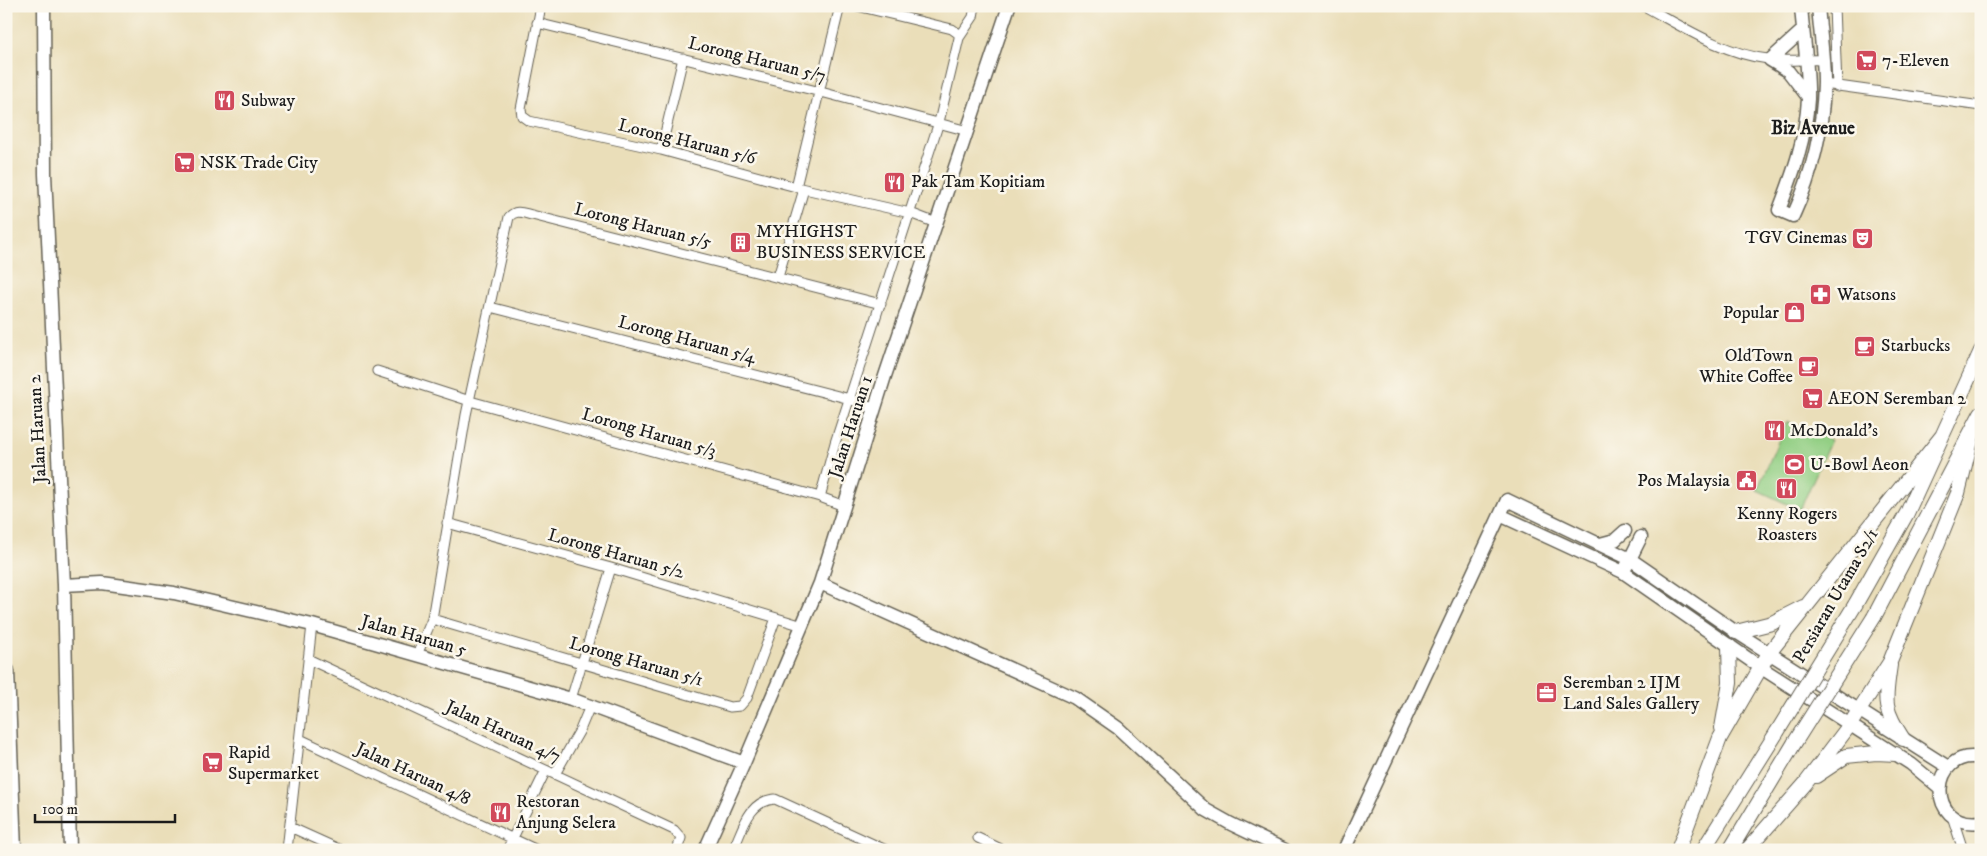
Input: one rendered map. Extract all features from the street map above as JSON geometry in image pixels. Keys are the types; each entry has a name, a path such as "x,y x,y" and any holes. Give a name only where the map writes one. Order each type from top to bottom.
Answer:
{"highway":[{"path":"6,671 13,850"}],"main road":[{"name":"Persiaran Utama S2/1","path":"1703,850 1855,605 1907,512 1981,350"},
{"path":"1730,850 1874,617 1981,413"},
{"path":"1747,850 1805,784 1849,726 1890,662 1958,493 1974,428"},
{"path":"1678,850 1720,738 1769,653 1942,436"},
{"path":"1736,632 1772,623 1810,603"},
{"path":"1720,738 1730,683 1729,646"},
{"path":"1890,662 1885,704 1888,718 1903,739"},
{"path":"1805,784 1846,756 1876,753 1896,754"}],"street":[{"name":"Jalan Haruan 2","path":"44,6 44,174 64,585 70,850"},
{"path":"537,23 541,6"},
{"path":"778,277 800,188 840,6"},
{"path":"856,6 952,29 959,34 959,38"},
{"path":"820,497 939,122 959,38 973,18 976,6"},
{"name":"Jalan Haruan 1","path":"705,850 744,764 820,583 874,409 1009,6"},
{"path":"1644,6 1728,49 1770,60 1823,60"},
{"path":"1801,6 1808,97 1805,126 1798,156 1779,210 1793,216 1812,166 1824,84 1818,6"},
{"path":"1834,6 1837,87"},
{"name":"Lorong Haruan 5/7","path":"537,23 821,92 968,131"},
{"name":"Lorong Haruan 5/6","path":"537,23 520,109 522,116 529,121 661,150 800,188 910,213 936,222"},
{"path":"1770,60 1803,30"},
{"path":"661,150 683,58"},
{"path":"1770,60 1788,72 1808,97"},
{"path":"1824,84 1981,106"},
{"name":"Lorong Haruan 5/5","path":"490,306 509,217 516,212 881,304"},
{"path":"417,655 432,619 447,523 490,306"},
{"name":"Lorong Haruan 5/4","path":"490,306 850,400 874,409"},
{"name":"Lorong Haruan 5/3","path":"377,371 470,401 820,497 844,506"},
{"path":"1344,850 1507,500 1630,559 1736,632 1948,768"},
{"path":"1500,514 1623,572 1760,668 1896,754 1939,787"},
{"name":"Lorong Haruan 5/2","path":"447,523 612,568 803,626"},
{"path":"1600,544 1615,540 1625,531"},
{"path":"1623,572 1641,537 1641,558 1648,572"},
{"path":"1609,564 1616,551"},
{"path":"571,699 612,568"},
{"name":"Jalan Haruan 5","path":"64,585 102,583 182,594 312,625 571,699 744,764"},
{"path":"820,583 1075,698 1118,728 1206,810 1285,850"},
{"name":"Lorong Haruan 5/1","path":"432,619 730,707 740,706 747,698 776,618"},
{"path":"286,850 312,625"},
{"name":"Jalan Haruan 4/7","path":"308,659 674,830 681,838 677,850"},
{"path":"555,774 580,730 590,706"},
{"name":"Jalan Haruan 4/8","path":"300,739 537,850"},
{"path":"1968,758 1981,750"},
{"path":"1981,758 1968,758 1957,761 1942,776 1939,787 1940,798 1944,808 1952,816 1961,822 1981,822"},
{"path":"507,850 546,770"},
{"path":"733,850 753,808 764,800 775,799 886,850"},
{"path":"1952,816 1963,850"},
{"path":"290,827 340,850"},
{"path":"978,838 1003,850"}],"green space":[{"name":"U-Bowl Aeon","path":"1787,421 1831,440 1800,510 1757,490"}],"place":[{"name":"7-Eleven","path":"1866,61"},
{"name":"Subway","path":"225,101"},
{"name":"NSK Trade City","path":"184,163"},
{"name":"Pak Tam Kopitiam","path":"895,182"},
{"name":"TGV Cinemas","path":"1863,238"},
{"name":"MYHIGHST BUSINESS SERVICE","path":"740,242"},
{"name":"Watsons","path":"1821,295"},
{"name":"Popular","path":"1795,313"},
{"name":"Starbucks","path":"1865,346"},
{"name":"OldTown White Coffee","path":"1809,366"},
{"name":"AEON Seremban 2","path":"1812,399"},
{"name":"McDonald's","path":"1774,431"},
{"name":"U-Bowl Aeon","path":"1794,465"},
{"name":"Pos Malaysia","path":"1746,481"},
{"name":"Kenny Rogers Roasters","path":"1787,489"},
{"name":"Seremban 2 IJM Land Sales Gallery","path":"1547,693"},
{"name":"Rapid Supermarket","path":"212,763"},
{"name":"Restoran Anjung Selera","path":"500,812"}],"district":[{"name":"Biz Avenue","path":"1813,128"}]}
